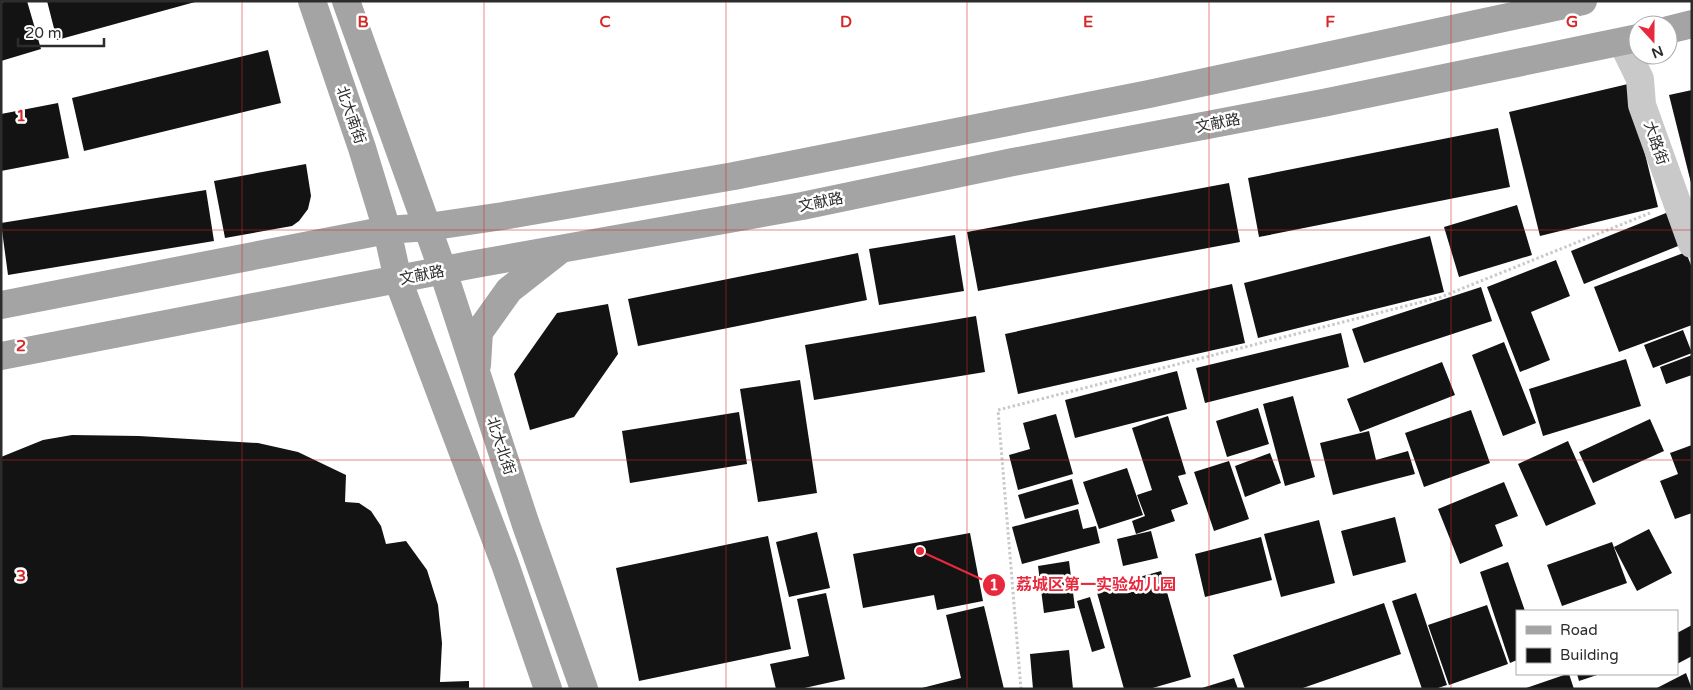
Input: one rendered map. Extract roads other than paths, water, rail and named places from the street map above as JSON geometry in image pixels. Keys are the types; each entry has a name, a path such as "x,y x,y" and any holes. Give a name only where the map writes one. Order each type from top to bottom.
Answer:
{"main road":[{"name":"北大南街","path":"312,1 362,148 387,230"},
{"path":"346,1 423,215"},
{"path":"1,305 387,230 423,215 734,176 870,150 1149,94 1583,1"},
{"path":"1678,28 1692,24"},
{"name":"文献路","path":"1,356 563,248 802,206 1628,40"},
{"name":"北大北街","path":"423,215 444,271 525,522 584,689"},
{"path":"387,230 398,280 548,689"},
{"path":"476,371 479,332 509,290 563,248"}],"street":[{"name":"大路街","path":"1637,65 1640,78 1642,104 1692,244"},
{"path":"533,645 537,689"}],"place":[{"name":"荔城区第一实验幼儿园","path":"920,551"}]}
